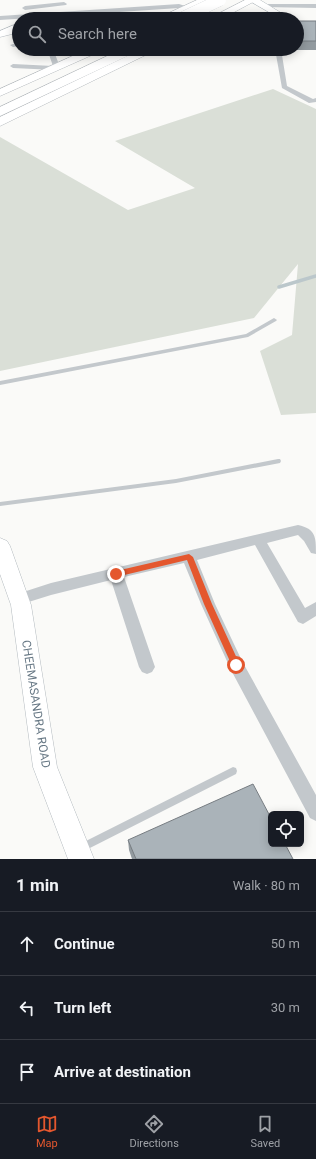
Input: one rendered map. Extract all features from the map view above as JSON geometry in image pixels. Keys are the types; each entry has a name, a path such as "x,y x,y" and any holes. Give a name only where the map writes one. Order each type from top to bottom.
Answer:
{"highway":[{"path":"195,12 220,0"},
{"path":"209,12 234,0"},
{"path":"3,106 102,56"},
{"path":"3,106 116,56"}],"main road":[{"path":"172,12 180,5 204,0"},
{"path":"227,12 252,0"},
{"path":"0,93 81,56"},
{"path":"0,122 137,56"}],"street":[{"path":"252,0 264,5 273,12"},
{"path":"25,8 62,2 70,12"},
{"path":"95,12 180,5 199,12"},
{"path":"264,5 316,6"},
{"path":"0,18 12,17"},
{"path":"0,34 7,33 12,30"},
{"path":"13,66 56,68 52,56"},
{"path":"279,56 284,87 312,101 316,100"},
{"path":"19,599 51,589 301,531 307,535 316,549"},
{"path":"259,540 303,618 316,608"},
{"name":"CHEEMASANDRA ROAD","path":"0,546 21,605 45,767 79,855"},
{"path":"189,557 208,604 236,665 316,812"},
{"path":"116,574 147,667"}],"lane":[{"path":"0,383 248,335 274,320"},
{"path":"0,504 176,481 278,461"},
{"path":"79,855 233,771"}],"shaded area":[{"path":"273,89 316,109 316,413 281,415 260,351 292,335 298,264 254,318 0,371 0,137 128,210 195,188 115,141"}],"building":[{"path":"304,21 316,21 316,41 304,41"},
{"path":"253,784 268,812 268,847 287,847 293,859 136,859 128,840"}],"waterway":[{"path":"279,287 316,276"}],"route":[{"path":"116,574 189,557 220,632 236,665"}]}
